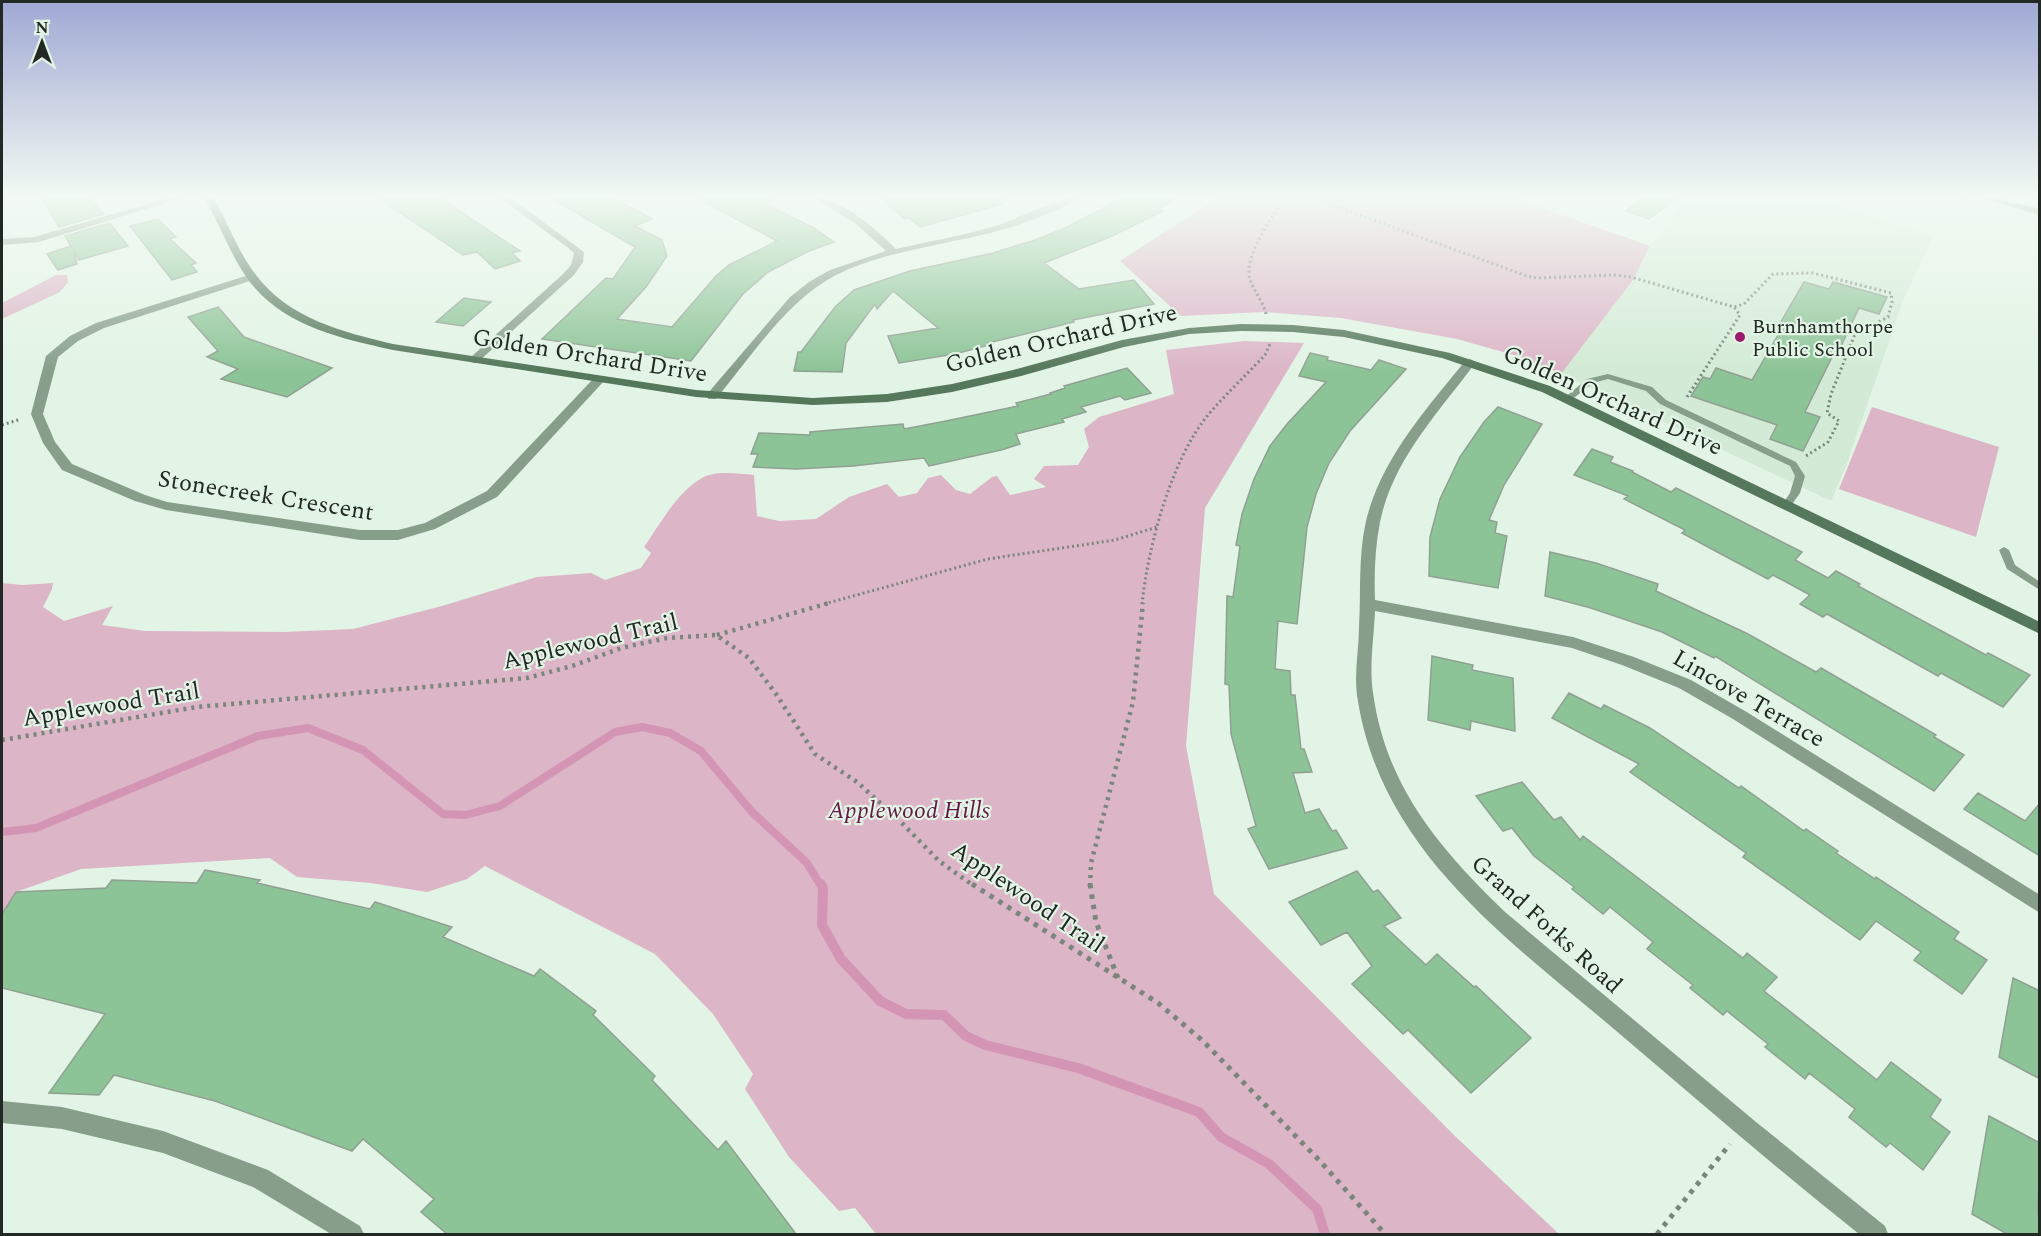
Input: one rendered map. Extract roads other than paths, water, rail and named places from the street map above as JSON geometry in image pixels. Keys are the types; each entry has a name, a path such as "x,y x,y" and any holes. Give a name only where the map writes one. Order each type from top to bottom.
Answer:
{"street":[{"name":"Golden Orchard Drive","path":"240,256 252,277 269,297 310,323 346,336 393,347 712,396 788,401 832,401 918,394 987,380 1136,340 1201,329 1292,327 1357,334 1397,342 1524,380 1567,399 2040,629"},
{"path":"474,360 567,276 577,266 580,256"},
{"path":"712,396 806,288 843,269 885,256"},
{"name":"Stonecreek Crescent","path":"252,277 111,322 73,338 58,349 52,356 37,414 49,443 67,467 140,498 176,508 360,535 398,535 439,522 492,494 599,380"},
{"name":"Grand Forks Road","path":"1470,362 1398,458 1380,495 1369,545 1365,692 1374,738 1391,786 1427,842 1491,912 1744,1126 1877,1234"},
{"name":"Lincove Terrace","path":"1368,603 1573,643 1628,661 1685,684 2040,905"},
{"path":"2,1112 62,1118 163,1142 260,1178 352,1234"}],"lane":[{"path":"1567,399 1590,381 1608,376 1649,389 1663,402 1793,464 1800,477 1795,493 1787,505"},
{"path":"2004,550 2011,567 2040,587"}],"waterway":[{"path":"2,832 36,828 258,736 308,728 363,750 443,814 465,815 500,806 615,732 642,727 670,733 701,751 752,812 807,863 821,886"},
{"path":"821,884 823,888 822,925 841,959 880,1001 906,1014 944,1015 966,1036 985,1045 1078,1068 1199,1112 1221,1137 1269,1164 1317,1209 1325,1234"}],"place":[{"name":"Burnhamthorpe Public School","path":"1740,337"}],"park label":[{"name":"Applewood Hills","path":"909,810"}]}
